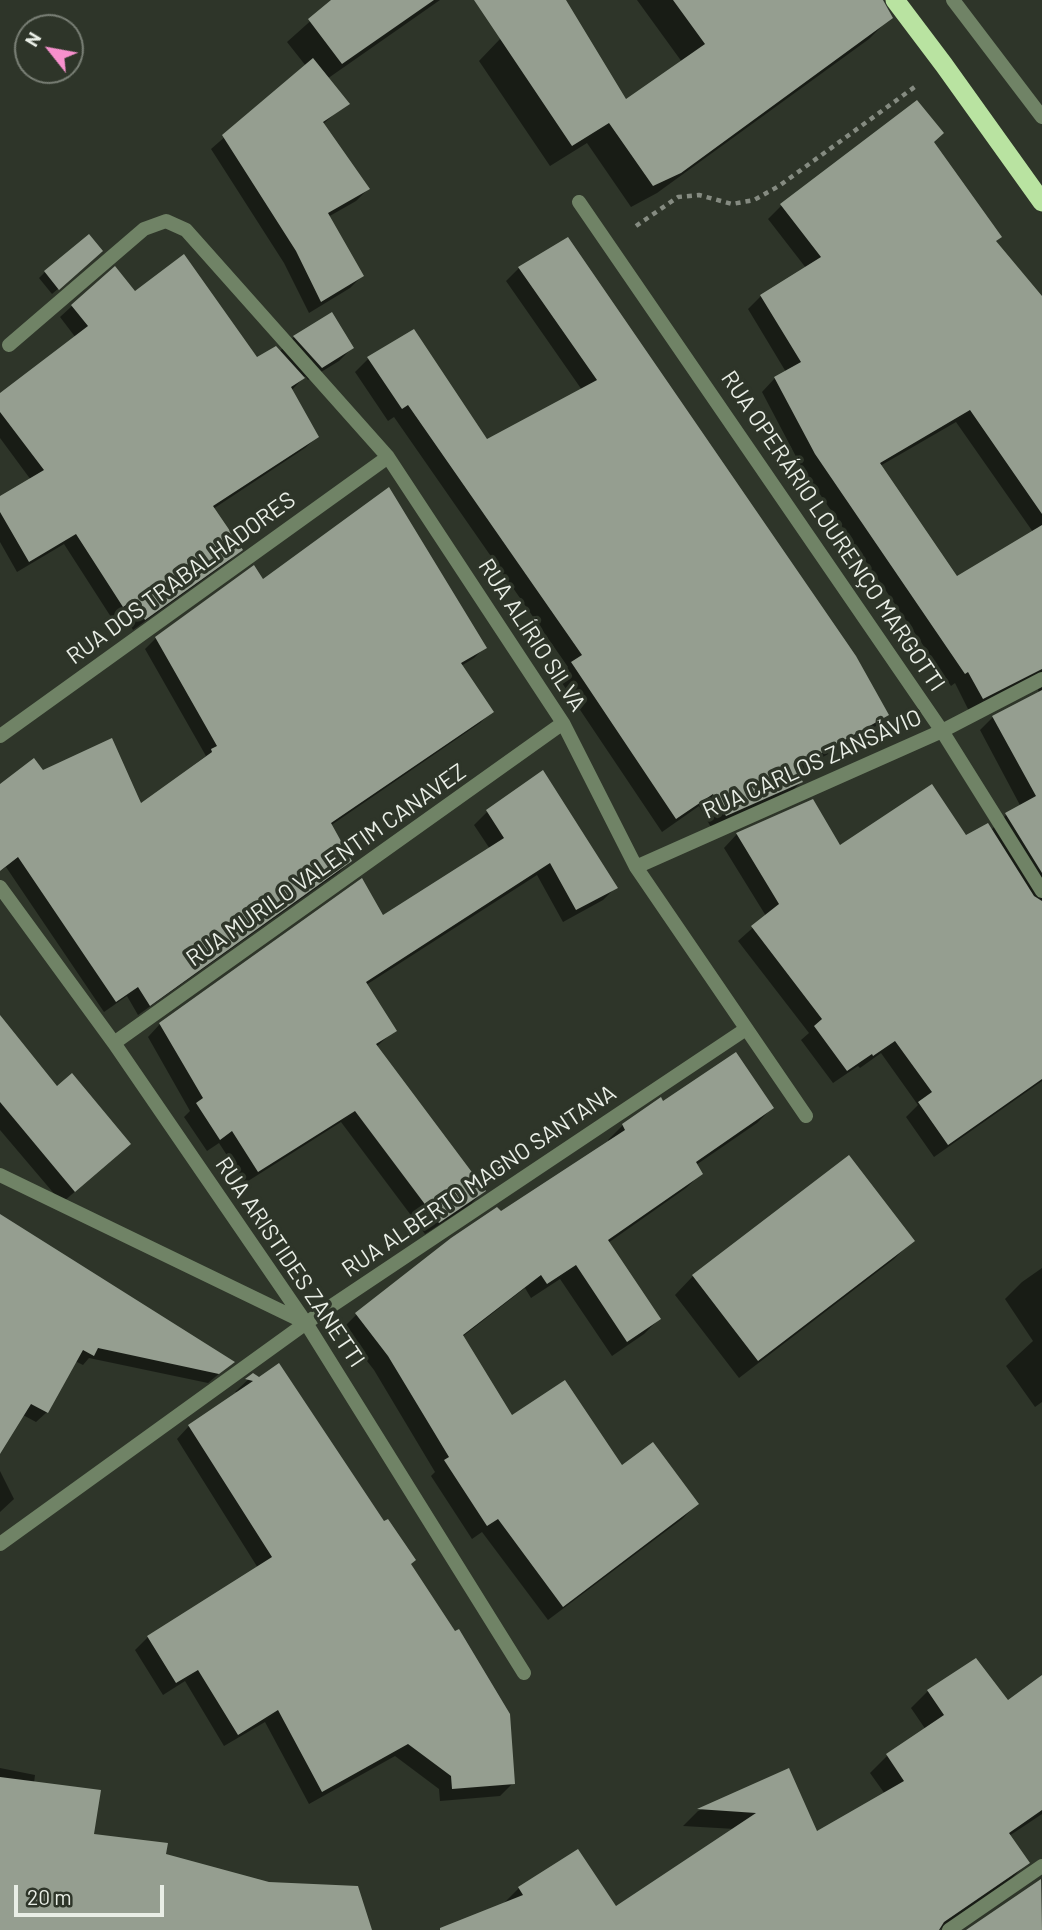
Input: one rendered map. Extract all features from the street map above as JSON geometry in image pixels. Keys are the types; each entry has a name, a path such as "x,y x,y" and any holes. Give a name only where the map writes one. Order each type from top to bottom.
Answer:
{"highway":[{"path":"895,0 1042,202"}],"street":[{"path":"953,0 1042,117"},
{"name":"RUA OPERÁRIO LOURENÇO MARGOTTI","path":"579,202 943,730 1042,891"},
{"name":"RUA ALÍRIO SILVA","path":"9,345 144,229 166,221 186,230 388,457 563,723 636,867 806,1116"},
{"name":"RUA DOS TRABALHADORES","path":"0,736 388,457"},
{"name":"RUA CARLOS ZANSÁVIO","path":"636,867 943,730 1042,679"},
{"name":"RUA MURILO VALENTIM CANAVEZ","path":"114,1044 563,723"},
{"name":"RUA ARISTIDES ZANETTI","path":"0,887 114,1044 306,1323 524,1673"},
{"name":"RUA ALBERTO MAGNO SANTANA","path":"0,1544 306,1323 746,1029"},
{"path":"0,1175 306,1323"},
{"path":"949,1930 1042,1866"}],"path":[{"path":"610,244 678,197 699,195 732,204 754,200 779,186 944,65"}],"building":[{"path":"331,0 434,0 342,64 308,19"},
{"path":"474,0 566,0 626,99 705,44 673,0 883,0 893,18 681,173 653,186 609,123 572,146"},
{"path":"313,58 350,104 323,122 370,189 328,213 364,276 321,302 296,251 222,135"},
{"path":"917,100 944,133 934,142 1002,237 996,241 1042,296 1042,514 970,410 880,463 957,576 1042,525 1042,669 983,699 968,672 965,674 815,454 774,377 801,362 760,295 821,257 780,204"},
{"path":"89,234 103,251 59,290 44,271"},
{"path":"568,237 856,656 889,715 795,768 803,782 726,816 713,794 676,819 571,662 582,655 408,405 402,409 367,357 414,329 487,439 597,380 518,267"},
{"path":"184,254 257,357 276,346 305,378 291,387 319,437 213,506 243,550 145,620 134,600 123,607 76,534 29,562 0,512 0,496 44,470 0,412 0,393 88,326 71,305 115,266 135,291"},
{"path":"332,312 354,348 322,368 293,336"},
{"path":"389,487 487,648 461,663 494,712 331,823 352,861 150,1006 138,987 116,1002 18,857 0,871 0,784 34,758 43,770 112,738 141,803 212,752 211,749 217,746 155,637 254,565 263,579"},
{"path":"1042,690 1042,873 1005,813 1036,796 992,716"},
{"path":"543,770 618,888 576,910 550,863 366,982 397,1031 376,1044 486,1191 439,1223 355,1111 258,1172 232,1131 220,1140 196,1103 203,1098 159,1023 362,878 383,915 504,838 486,810"},
{"path":"932,784 966,835 988,823 1034,896 1042,901 1042,1079 948,1145 918,1102 932,1092 895,1041 847,1071 814,1026 822,1019 751,926 779,904 736,833 813,799 840,845"},
{"path":"0,1015 57,1086 72,1073 131,1144 75,1192 0,1102"},
{"path":"736,1052 774,1108 696,1162 703,1174 608,1240 661,1319 627,1342 576,1265 547,1284 541,1275 463,1335 512,1415 565,1380 622,1465 653,1442 699,1504 563,1607 498,1519 487,1526 444,1460 449,1457 388,1356 355,1313 451,1238 497,1207 501,1211 625,1130 622,1124 661,1097 663,1101"},
{"path":"849,1155 915,1241 758,1361 692,1275"},
{"path":"0,1214 235,1362 219,1374 98,1348 94,1356 83,1350 48,1413 31,1404 0,1454"},
{"path":"279,1363 384,1521 388,1519 416,1560 411,1564 455,1631 459,1629 510,1714 515,1784 452,1789 451,1776 408,1744 322,1792 278,1710 238,1735 198,1670 176,1683 147,1636 272,1557 188,1425 253,1381 245,1379 253,1373 259,1377"},
{"path":"976,1658 1008,1700 1042,1675 1042,1810 1009,1833 1030,1863 944,1922 939,1930 440,1930 523,1895 518,1887 578,1849 616,1906 756,1813 697,1809 789,1768 817,1831 904,1781 886,1754 944,1715 927,1690"},
{"path":"0,1777 101,1790 94,1834 168,1843 166,1854 269,1882 358,1886 372,1930 0,1930"},
{"path":"1041,1879 1042,1930 966,1930"}]}
